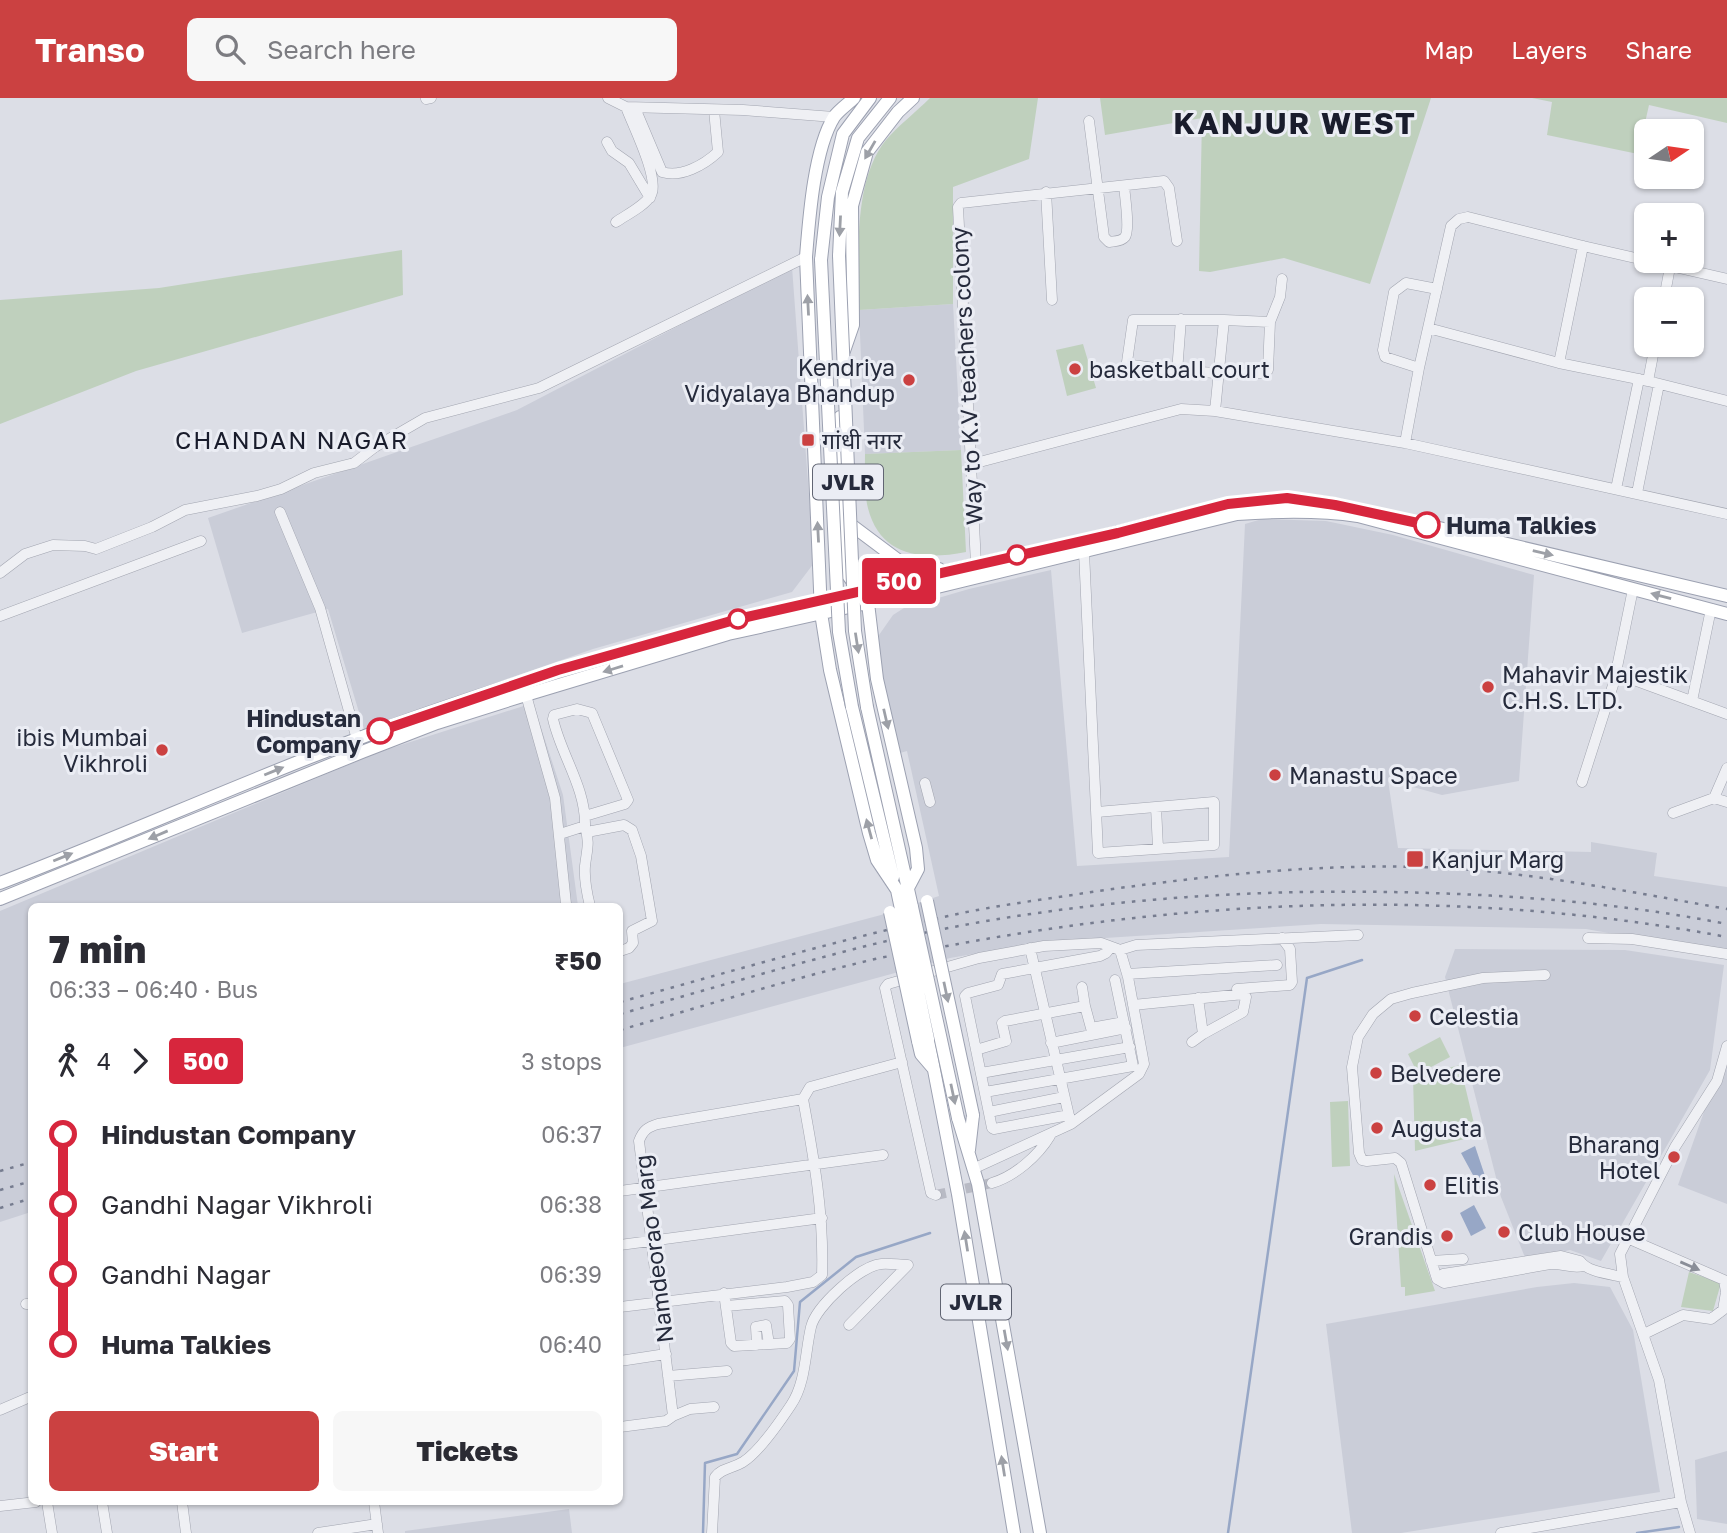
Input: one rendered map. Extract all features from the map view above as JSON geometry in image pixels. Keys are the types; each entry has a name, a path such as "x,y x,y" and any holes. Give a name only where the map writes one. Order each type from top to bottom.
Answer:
{"main road":[{"name":"JVLR","path":"870,98 844,134 828,197 821,260 839,632 852,706 902,889"},
{"name":"JVLR","path":"890,98 858,138 842,192 839,256 855,631 902,889 901,909 923,1040 935,1072 958,1194 1014,1533"},
{"path":"850,99 834,117 822,149 810,201 806,257 821,607 830,670 877,860 902,889 927,901 973,1115 968,1154"},
{"path":"901,909 902,889 918,869 916,848 877,679 869,603 846,574 842,519 839,364 853,325 852,206 867,152 910,100"},
{"path":"821,607 860,591 1118,533 1228,504 1287,498 1335,505 1727,596"},
{"path":"0,899 199,818 444,707 558,670 821,607 869,603 1237,514 1278,511 1335,512 1401,527 1727,614"},
{"path":"842,519 898,560 911,566 950,570"},
{"path":"0,883 293,763 437,723 726,628"},
{"path":"193,804 199,818"},
{"name":"JVLR","path":"901,909 968,1154 975,1168 1040,1533"}],"street":[{"path":"608,98 631,108 743,110 834,117"},
{"path":"631,108 662,172 666,174 691,170 718,152 708,98"},
{"path":"616,222 650,198 653,188 651,172 631,108"},
{"path":"1089,121 1104,237 1109,242 1125,237 1127,229 1124,186"},
{"path":"607,142 612,151 629,163 650,198"},
{"name":"Way to K.V teachers colony","path":"976,564 958,207 961,203 1046,192 1164,181 1168,188 1177,241"},
{"path":"1046,192 1052,300"},
{"path":"1405,443 1451,226 1458,219 1468,217 1634,258"},
{"path":"1559,363 1583,246"},
{"path":"0,573 24,554 52,545 96,549 152,527 185,510 257,496 281,489 314,473 354,463 425,418 539,388 806,257"},
{"path":"1698,273 1727,279"},
{"path":"1270,322 1133,320 1127,362 1177,372 1263,373 1268,369 1270,322 1280,297 1282,279"},
{"path":"1419,368 1385,357 1382,350 1394,292 1406,283 1437,289"},
{"path":"1177,372 1181,319"},
{"path":"1215,411 1224,320"},
{"path":"1428,328 1559,363 1644,380 1727,401"},
{"path":"1616,489 1651,357"},
{"path":"1637,493 1659,384"},
{"path":"972,464 1181,410 1215,411 1405,443 1727,514"},
{"path":"280,512 320,608 359,746"},
{"path":"0,616 201,541"},
{"path":"1084,552 1098,853 1214,845 1214,802 1097,812"},
{"path":"1582,782 1615,673 1633,589"},
{"path":"1692,701 1711,609"},
{"path":"1615,673 1727,714"},
{"path":"526,695 555,798 566,903"},
{"path":"560,834 586,825 628,800 592,713 577,709 554,715 553,719 581,795 586,825 589,851 585,866 590,903"},
{"path":"1714,798 1727,768"},
{"path":"925,783 930,802"},
{"path":"1673,813 1714,798 1727,802"},
{"path":"1156,807 1158,848"},
{"path":"586,825 624,825 632,830 638,843 652,921 632,931 633,943 623,950"},
{"path":"1070,1120 994,1129 965,996 968,993 998,985 1002,974 1100,956 1115,948 1359,935"},
{"path":"1132,1001 1290,985 1290,949 1282,938"},
{"path":"1588,938 1632,939 1727,954"},
{"path":"936,1195 931,1193 885,988 888,984 968,960 1030,948 1101,943 1115,948 1127,974 1144,1063 1139,1074 1070,1120 1051,1135 1036,1154 1005,1179 992,1183"},
{"path":"1030,948 1070,1120"},
{"path":"1127,974 1277,965"},
{"path":"1545,975 1483,978 1397,997 1373,1014 1358,1037 1352,1067 1360,1156 1367,1161 1395,1158 1401,1163 1437,1279 1444,1283 1561,1256 1580,1261 1583,1266 1623,1277"},
{"path":"985,1092 1133,1066 1115,980"},
{"path":"1082,988 1092,1032"},
{"path":"1132,1001 1244,993 1246,997 1243,1012 1192,1042"},
{"path":"1198,998 1203,1034"},
{"path":"976,1050 1006,1041 1002,1023 1005,1021 1085,1006"},
{"path":"1051,1043 1125,1025"},
{"path":"1690,1533 1678,1503 1659,1380 1623,1277 1620,1254 1675,1147 1717,1081 1727,1046"},
{"path":"981,1073 1130,1047"},
{"name":"Namdeorao Marg","path":"673,1416 639,1141 642,1132 649,1127 803,1099 810,1087 902,1062"},
{"path":"989,1112 1064,1097"},
{"path":"623,1306 813,1282 822,1275 822,1218 803,1099"},
{"path":"975,1168 1051,1135"},
{"path":"623,1191 883,1155"},
{"path":"623,1245 822,1218"},
{"path":"1627,1238 1724,1280 1726,1292 1723,1310 1711,1319 1683,1315 1644,1334"},
{"path":"1431,1261 1464,1259"},
{"path":"712,1533 715,1477 720,1470 743,1462 750,1456 793,1403 803,1374 811,1323 822,1305 852,1279 879,1264 908,1265 849,1325"},
{"path":"724,1293 731,1343 734,1346 787,1343 790,1339 788,1305 785,1301 726,1306"},
{"path":"757,1345 758,1325 768,1326 769,1344"},
{"path":"623,1361 666,1354"},
{"path":"668,1376 727,1371"},
{"path":"0,1410 28,1398"},
{"path":"623,1427 666,1421 690,1409 714,1407"},
{"path":"1,1503 28,1502"},
{"path":"1502,1533 1678,1503"},
{"path":"47,1505 52,1533"},
{"path":"102,1505 107,1533"},
{"path":"182,1505 186,1533"},
{"path":"318,1533 377,1529 374,1505"}],"shaded area":[{"path":"792,267 814,563 792,592 593,649 364,729 328,609 242,633 208,518 517,410"},
{"name":"Kendriya Vidyalaya Bhandup","path":"953,304 961,450 865,454 859,310"},
{"path":"1262,519 1326,521 1393,535 1534,575 1519,781 1442,795 1388,780 1398,848 1591,852 1591,842 1657,853 1654,876 1727,887 1727,954 1586,929 1321,924 1043,942 950,958 623,1047 623,983 881,915 939,896 907,751 900,753 879,665 879,635 893,615 904,608 969,589 1051,570 1077,866 1229,857 1245,524"},
{"path":"533,703 563,795 578,903 28,903 28,1213 0,1222 0,911 379,752"},
{"path":"1455,949 1625,950 1724,965 1710,1070 1601,1261 1570,1250 1526,1260 1501,1197 1445,977"},
{"path":"1727,1047 1727,1204 1678,1185"},
{"path":"1574,1283 1610,1287 1633,1330 1660,1492 1401,1533 1352,1533 1326,1324"},
{"path":"1727,1451 1727,1524 1697,1519 1695,1460"},
{"path":"569,1509 572,1533 405,1533 405,1531"}],"green space":[{"path":"930,98 1038,98 1029,159 953,187 953,304 859,310 860,221 867,177 886,140"},
{"path":"1100,98 1431,98 1370,284 1284,258 1210,272 1199,271 1202,118 1105,135"},
{"path":"1532,98 1727,98 1727,123 1649,105 1646,119 1634,119 1634,153 1547,135 1552,102"},
{"path":"402,250 403,295 136,371 0,424 0,300 159,288"},
{"name":"basketball court","path":"1083,344 1096,388 1067,396 1056,350"},
{"path":"961,450 966,552 933,556 903,551 891,544 881,535 867,504 865,454"},
{"path":"1440,1037 1450,1057 1418,1074 1408,1054"},
{"path":"1460,1065 1477,1136 1415,1151 1413,1077"},
{"path":"1348,1101 1350,1166 1332,1167 1330,1102"},
{"path":"1394,1174 1435,1291 1405,1296 1405,1287 1401,1287"},
{"path":"1689,1272 1721,1283 1713,1311 1681,1307"}],"water":[{"path":"1475,1146 1487,1182 1479,1186 1461,1153"},
{"path":"1474,1205 1486,1228 1471,1236 1460,1213"}],"waterway":[{"path":"1228,1533 1307,978 1362,960"},
{"path":"703,1533 705,1463 737,1454 794,1371 800,1302 856,1257 930,1233"},
{"path":"1637,1533 1679,1527"}],"tunnel":[{"path":"936,1195 992,1183"}],"railway":[{"path":"623,1001 824,946 966,912 1178,880 1258,872 1338,867 1419,867 1497,872 1574,882 1727,909"},
{"path":"623,1013 870,945 998,919 1129,902 1259,893 1390,892 1475,895 1559,900 1727,924"},
{"path":"623,1029 875,959 1054,928 1150,916 1246,908 1439,906 1535,911 1727,937"},
{"path":"0,1171 28,1163"},
{"path":"0,1190 28,1182"},
{"path":"0,1208 28,1199"}],"bus line":[{"name":"500","path":"380,731 558,670 738,619 1118,533 1228,504 1287,498 1335,505 1427,525"}],"place":[{"name":"basketball court","path":"1075,369"},
{"name":"Kendriya Vidyalaya Bhandup","path":"909,380"},
{"name":"गांधी नगर","path":"808,440"},
{"name":"Huma Talkies","path":"1427,525"},
{"name":"Mahavir Majestik C.H.S. LTD.","path":"1488,687"},
{"name":"Hindustan Company","path":"380,731"},
{"name":"ibis Mumbai Vikhroli","path":"162,750"},
{"name":"Manastu Space","path":"1275,775"},
{"name":"Kanjur Marg","path":"1415,859"},
{"name":"Celestia","path":"1415,1016"},
{"name":"Belvedere","path":"1376,1073"},
{"name":"Augusta","path":"1377,1128"},
{"name":"Bharang Hotel","path":"1674,1157"},
{"name":"Elitis","path":"1430,1185"},
{"name":"Club House","path":"1504,1232"},
{"name":"Grandis","path":"1447,1236"}],"district":[{"name":"KANJUR WEST","path":"1295,123"},
{"name":"CHANDAN NAGAR","path":"292,439"}]}
